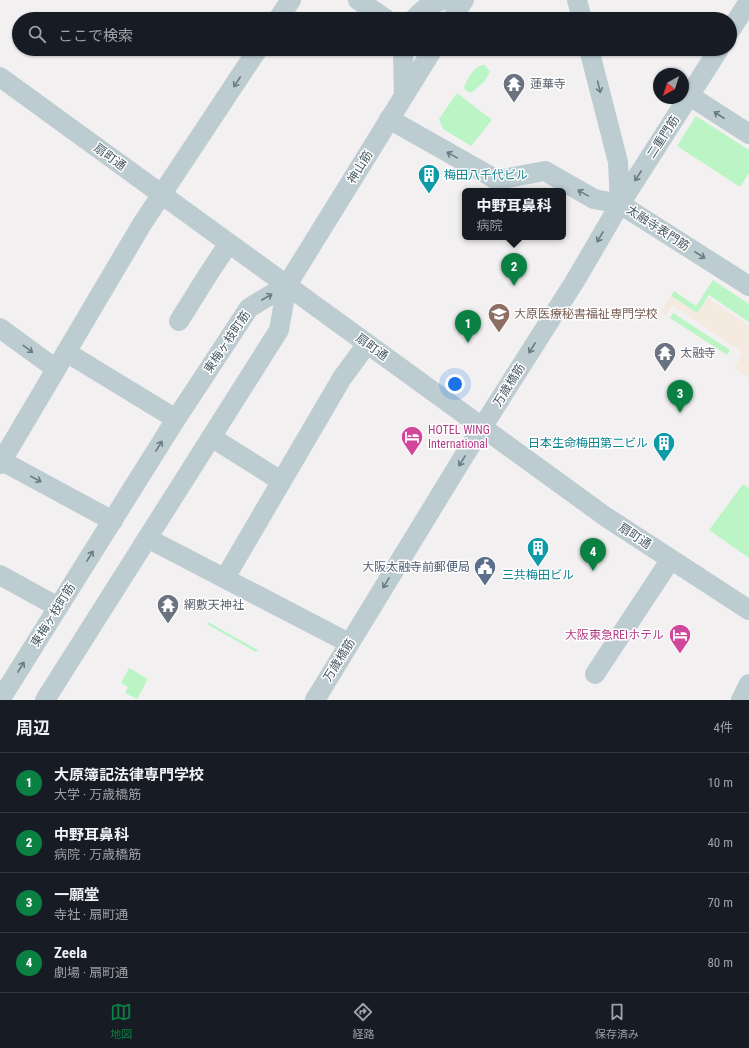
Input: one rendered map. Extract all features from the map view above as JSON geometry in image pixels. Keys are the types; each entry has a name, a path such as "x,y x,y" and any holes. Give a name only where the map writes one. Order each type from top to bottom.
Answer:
{"street":[{"path":"283,12 291,0"},
{"path":"358,0 376,12"},
{"path":"421,12 432,3 443,0"},
{"path":"456,12 464,0"},
{"path":"577,0 580,12"},
{"path":"737,20 749,1"},
{"path":"112,521 1,462 142,224 253,56"},
{"path":"403,56 404,96"},
{"name":"神山筋","path":"287,285 430,56"},
{"path":"591,56 618,162 620,204"},
{"name":"二重門筋","path":"620,204 715,56"},
{"name":"扇町通","path":"0,77 606,517 749,610"},
{"path":"690,96 749,134"},
{"name":"太融寺表門筋","path":"390,119 497,180 545,171 594,199 620,204 749,286"},
{"name":"万歳橋筋","path":"314,700 620,204"},
{"path":"179,322 208,273 229,244"},
{"path":"45,700 279,330 287,285"},
{"name":"東梅ヶ枝町筋","path":"0,700 176,419 248,308 287,285"},
{"path":"0,328 56,369"},
{"path":"225,578 342,378 367,344"},
{"path":"66,352 176,419"},
{"path":"211,437 281,481"},
{"path":"147,538 349,644"},
{"path":"595,674 671,559"},
{"path":"0,575 58,607"},
{"path":"741,700 749,684"}],"green space":[{"path":"485,65 490,72 484,82 471,93 465,90 464,87 474,70 477,67"},
{"path":"457,93 492,120 471,146 443,129 439,119"},
{"path":"696,116 749,150 749,173 740,187 677,146"},
{"path":"713,280 749,304 749,322 709,295 697,313 671,296 674,291 696,306"},
{"path":"673,313 730,350 727,355 670,318"},
{"path":"743,484 749,488 749,558 709,530"},
{"path":"208,622 258,650 256,652 207,624"},
{"path":"129,668 148,679 137,699 125,693 128,687 121,683"}],"sand":[{"path":"671,296 697,314 708,298 749,326 749,378 734,368 743,353 672,305 665,315 660,312"}],"place":[{"name":"蓮華寺","path":"514,104"},
{"name":"梅田八千代ビル","path":"429,194"},
{"name":"中野耳鼻科","path":"514,286"},
{"name":"大原医療秘書福祉専門学校","path":"499,334"},
{"name":"大原簿記法律専門学校","path":"468,343"},
{"name":"太融寺","path":"665,372"},
{"name":"一願堂","path":"680,413"},
{"name":"HOTEL WING International","path":"412,456"},
{"name":"日本生命梅田第二ビル","path":"664,462"},
{"name":"三共梅田ビル","path":"538,568"},
{"name":"Zeela","path":"593,571"},
{"name":"大阪太融寺前郵便局","path":"485,586"},
{"name":"網敷天神社","path":"168,624"},
{"name":"大阪東急REIホテル","path":"680,654"}]}
